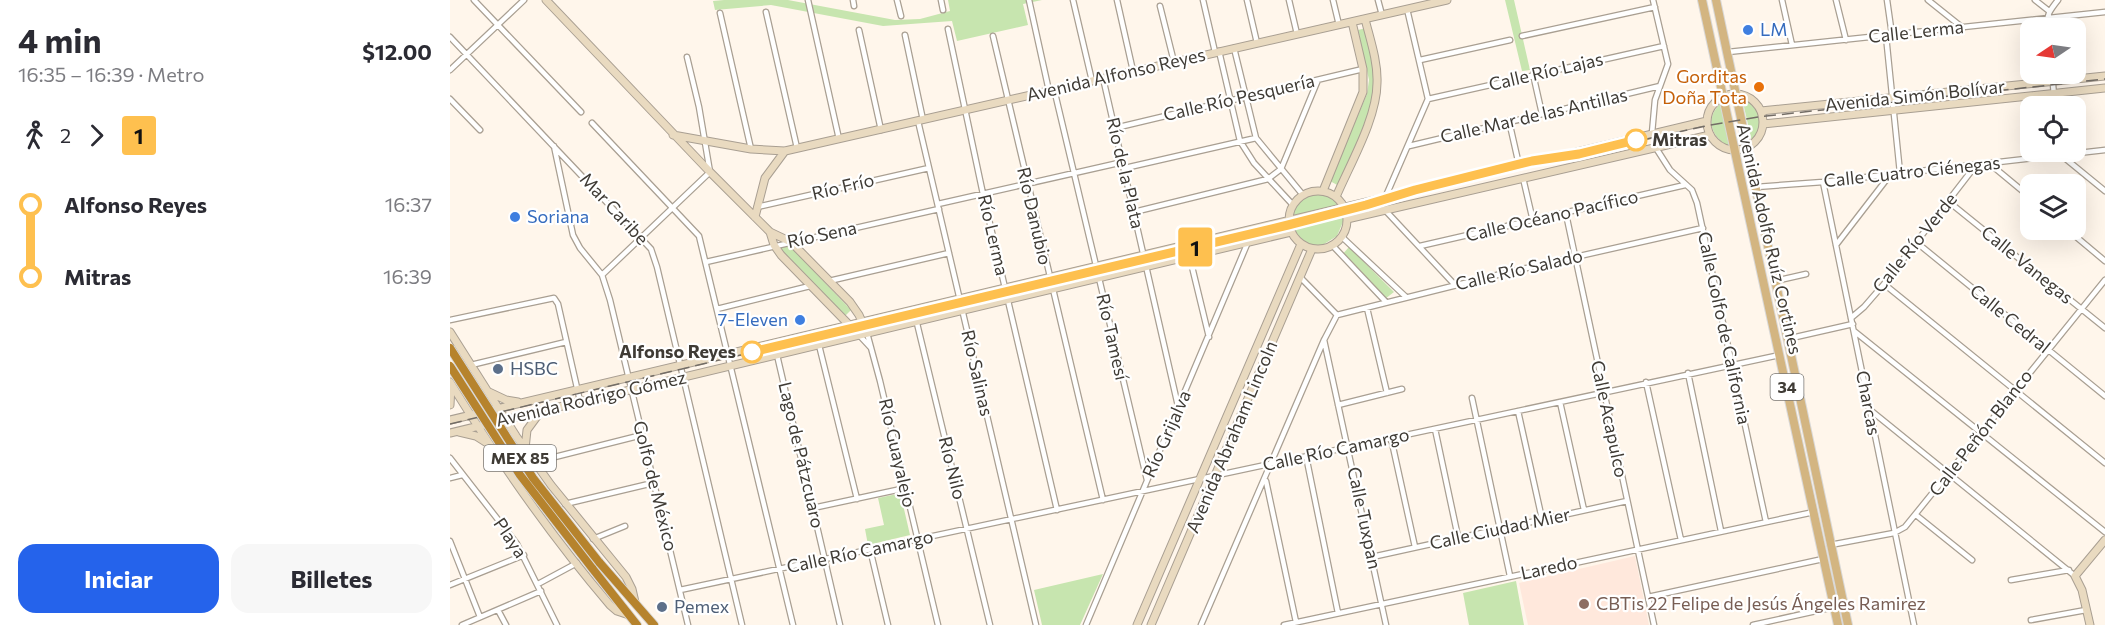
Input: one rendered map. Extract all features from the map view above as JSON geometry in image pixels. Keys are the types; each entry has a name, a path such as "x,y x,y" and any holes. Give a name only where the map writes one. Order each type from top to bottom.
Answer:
{"highway":[{"name":"MEX 85","path":"450,348 533,478 637,625"},
{"name":"MEX 85","path":"450,366 520,475 596,565 635,602 654,625"}],"main road":[{"path":"546,0 770,232 790,242 850,302 862,322 863,334"},
{"name":"Avenida Alfonso Reyes","path":"674,135 751,149 785,151 1365,19 1407,9 1424,2 1447,0"},
{"name":"Avenida Adolfo Ruíz Cortines","path":"1702,0 1838,625"},
{"name":"Avenida Adolfo Ruíz Cortines","path":"1716,0 1848,625"},
{"path":"1336,197 1370,118 1376,96 1377,75 1365,19"},
{"path":"1323,191 1361,99 1364,83 1352,22"},
{"name":"Avenida Simón Bolívar","path":"2086,77 2105,76"},
{"name":"Avenida Simón Bolívar","path":"1761,111 1893,99 2020,82"},
{"name":"Avenida Simón Bolívar","path":"1763,124 2105,88"},
{"path":"1735,94 1747,96 1756,103 1761,111 1763,124 1758,138 1746,148 1734,150 1720,146 1710,135 1707,121 1713,105 1723,97 1735,94"},
{"name":"Avenida Rodrigo Gómez","path":"450,420 1707,121"},
{"path":"1347,219 1710,135"},
{"path":"755,217 765,178 785,151"},
{"path":"1738,165 1744,159 1750,163"},
{"path":"1316,191 1323,191 1336,197 1344,208 1347,219 1342,237 1333,246 1319,250 1301,244 1291,232 1289,221 1293,205 1303,195 1316,191"},
{"path":"770,232 774,245 810,286 850,326 863,334"},
{"name":"Avenida Rodrigo Gómez","path":"453,432 1291,232"},
{"path":"1137,625 1301,244"},
{"name":"Avenida Abraham Lincoln","path":"1151,625 1312,249"},
{"path":"450,332 506,420 565,504 626,577 635,602"},
{"path":"450,372 471,365"},
{"path":"450,383 450,405"},
{"path":"450,383 512,477 577,563 614,608 629,615"},
{"path":"488,392 506,400 524,402"},
{"path":"525,448 527,430 542,410"},
{"path":"453,432 476,436 492,447"},
{"path":"512,477 518,468 535,462"},
{"path":"2090,625 2081,585 2072,573 2105,540"}],"street":[{"path":"474,0 581,112"},
{"path":"450,70 524,0"},
{"path":"808,0 839,139"},
{"path":"897,0 901,16"},
{"path":"941,0 943,10"},
{"name":"Río Tamesí","path":"1029,0 1074,173 1147,480"},
{"path":"1073,0 1092,81"},
{"path":"1117,0 1133,71"},
{"path":"1203,0 1240,141 1268,179 1293,205"},
{"path":"1247,0 1257,43"},
{"path":"1289,0 1298,34"},
{"path":"1333,0 1339,25"},
{"path":"1378,0 1382,15"},
{"path":"1652,133 1655,100 1668,64 1653,0"},
{"path":"1782,0 1792,45"},
{"path":"1836,0 1846,40"},
{"path":"1887,0 1892,35"},
{"path":"1928,0 1963,28"},
{"path":"2035,0 2049,11"},
{"path":"2046,18 2058,0"},
{"path":"1160,6 1174,62"},
{"path":"1522,36 1655,7"},
{"path":"1385,198 1428,99 1407,9"},
{"path":"766,12 797,148"},
{"name":"Calle Lerma","path":"2046,18 2105,12"},
{"path":"720,13 751,149"},
{"name":"Calle Lerma","path":"1728,52 2020,21"},
{"name":"Río Lerma","path":"948,29 964,111 1057,510"},
{"path":"859,30 881,130"},
{"name":"Río Salinas","path":"905,35 929,168 1036,625"},
{"name":"Río Danubio","path":"993,36 1103,500"},
{"path":"1886,36 1900,173"},
{"name":"Mar Caribe","path":"450,37 651,249 742,625"},
{"path":"1420,60 1510,40"},
{"name":"Calle Río Lajas","path":"1428,99 1664,45"},
{"path":"1234,48 1256,138 1303,195"},
{"path":"602,275 710,172 687,57"},
{"name":"Calle Río Pesquería","path":"1115,128 1363,69"},
{"path":"1533,74 1542,114"},
{"name":"Río de la Plata","path":"1103,78 1178,408"},
{"path":"1134,212 1268,179 1281,169 1318,80"},
{"path":"2053,84 2054,96"},
{"name":"Calle Mar de las Antillas","path":"1409,146 1660,86"},
{"path":"450,99 480,130"},
{"path":"1509,121 1519,165"},
{"path":"592,123 699,236 793,625"},
{"path":"1125,168 1256,138"},
{"name":"Golfo de México","path":"554,146 573,236 602,275 615,317 688,625"},
{"name":"Calle Golfo de California","path":"1656,148 1670,170 1695,195 1766,522"},
{"name":"Calle Cuatro Ciénegas","path":"2086,151 2105,150"},
{"name":"Calle Cuatro Ciénegas","path":"1755,187 1823,182 2020,159"},
{"name":"Río Sena","path":"706,262 1123,162"},
{"path":"2072,162 2105,190"},
{"path":"1990,164 2020,189"},
{"name":"Calle Río Verde","path":"1851,318 1884,284 1976,165"},
{"name":"Río Frío","path":"757,207 929,168"},
{"path":"1836,245 1890,175"},
{"path":"1523,178 1533,221"},
{"name":"Charcas","path":"1823,182 1914,625"},
{"name":"Calle Océano Pacífico","path":"1420,246 1685,185"},
{"name":"Calle Vanegas","path":"1949,202 2105,328"},
{"path":"1385,210 1455,285"},
{"name":"Calle Acapulco","path":"1566,213 1654,625"},
{"name":"Calle Río Salado","path":"1337,315 1455,285 1703,228"},
{"path":"1342,237 1406,297"},
{"path":"2080,240 2105,261"},
{"name":"Río Grijalva","path":"1086,625 1248,242"},
{"name":"Calle Cedral","path":"1916,243 2105,396"},
{"path":"1187,246 1209,337"},
{"path":"1333,246 1386,302"},
{"path":"828,282 949,253"},
{"path":"1775,281 1806,274"},
{"path":"1201,625 1324,340 1337,315 1301,278"},
{"name":"Calle Peñón Blanco","path":"1830,545 1894,532 1905,527 2105,280"},
{"path":"1884,284 2105,463"},
{"path":"717,309 810,286"},
{"path":"450,321 554,297 580,401"},
{"path":"1367,308 1387,393"},
{"name":"Río Nilo","path":"914,310 990,625"},
{"path":"1787,339 1853,324"},
{"path":"1854,331 2105,532"},
{"path":"816,333 857,499"},
{"name":"Río Guayalejo","path":"863,334 873,351 938,625"},
{"name":"Calle Tuxpan","path":"1324,340 1386,625"},
{"path":"471,365 566,342"},
{"name":"Lago de Pátzcuaro","path":"777,355 840,625"},
{"name":"Calle Río Camargo","path":"680,590 1780,355"},
{"path":"1688,373 1721,531"},
{"path":"1646,382 1681,540"},
{"path":"1338,405 1402,389"},
{"path":"1472,398 1510,576"},
{"path":"1560,402 1584,510"},
{"path":"1869,409 2072,573"},
{"path":"1518,411 1542,519"},
{"path":"1435,429 1458,537"},
{"path":"535,462 642,435"},
{"path":"1391,438 1415,547"},
{"path":"1306,456 1338,613"},
{"name":"Playa","path":"450,459 524,555 558,625"},
{"path":"450,478 462,475"},
{"path":"1265,480 1296,622"},
{"path":"565,504 653,483"},
{"path":"813,508 906,488"},
{"name":"Calle Ciudad Mier","path":"1372,557 1627,501"},
{"name":"Laredo","path":"1284,625 1814,512"},
{"path":"1916,515 1971,560"},
{"path":"593,538 625,526"},
{"path":"450,541 480,616"},
{"path":"870,549 888,625"},
{"path":"450,585 524,555"},
{"path":"1648,597 1823,559"},
{"path":"538,584 577,563"},
{"path":"2011,580 2072,573"},
{"path":"462,625 541,591"},
{"path":"1753,625 1834,608"},
{"path":"498,610 506,625"},
{"path":"2031,620 2086,610"},
{"path":"1784,618 1786,625"}],"shaded area":[{"name":"CBTis 22 Felipe de Jesús Ángeles Ramirez","path":"1635,556 1649,625 1528,625 1519,583"}],"green space":[{"path":"788,0 895,20 920,19 950,11 948,0 1042,0 1023,4 1028,25 957,41 952,21 883,26 771,5 715,10 713,1"},
{"path":"1505,0 1514,0 1530,70 1522,71"},
{"path":"1366,28 1376,78 1369,118 1339,186 1330,181 1367,94 1369,80 1358,30"},
{"path":"1742,98 1753,106 1760,118 1760,130 1752,142"},
{"path":"1720,104 1730,147 1719,139 1712,128 1712,116"},
{"path":"1314,193 1329,195 1340,205 1293,217 1299,202"},
{"path":"1345,217 1337,236 1321,246 1304,242 1293,230"},
{"path":"790,246 851,310 845,316 778,248"},
{"path":"1349,247 1394,292 1385,299 1341,256"},
{"path":"897,494 901,496 910,535 868,545 865,529 884,525 878,498"},
{"path":"1103,574 1080,625 1042,625 1034,590"},
{"path":"1516,581 1524,625 1469,625 1463,593"}],"railway":[{"path":"450,424 1288,225 1532,161 1579,154 1710,125 1758,117 2105,79"}],"metro line":[{"name":"1","path":"752,352 1288,225 1532,161 1579,154 1636,140"}],"place":[{"name":"LM","path":"1748,30"},
{"name":"Gorditas Doña Tota","path":"1759,87"},
{"name":"Mitras","path":"1636,140"},
{"name":"Soriana","path":"515,217"},
{"name":"7-Eleven","path":"800,320"},
{"name":"Alfonso Reyes","path":"752,352"},
{"name":"HSBC","path":"498,369"},
{"name":"CBTis 22 Felipe de Jesús Ángeles Ramirez","path":"1584,604"},
{"name":"Pemex","path":"662,607"}]}
